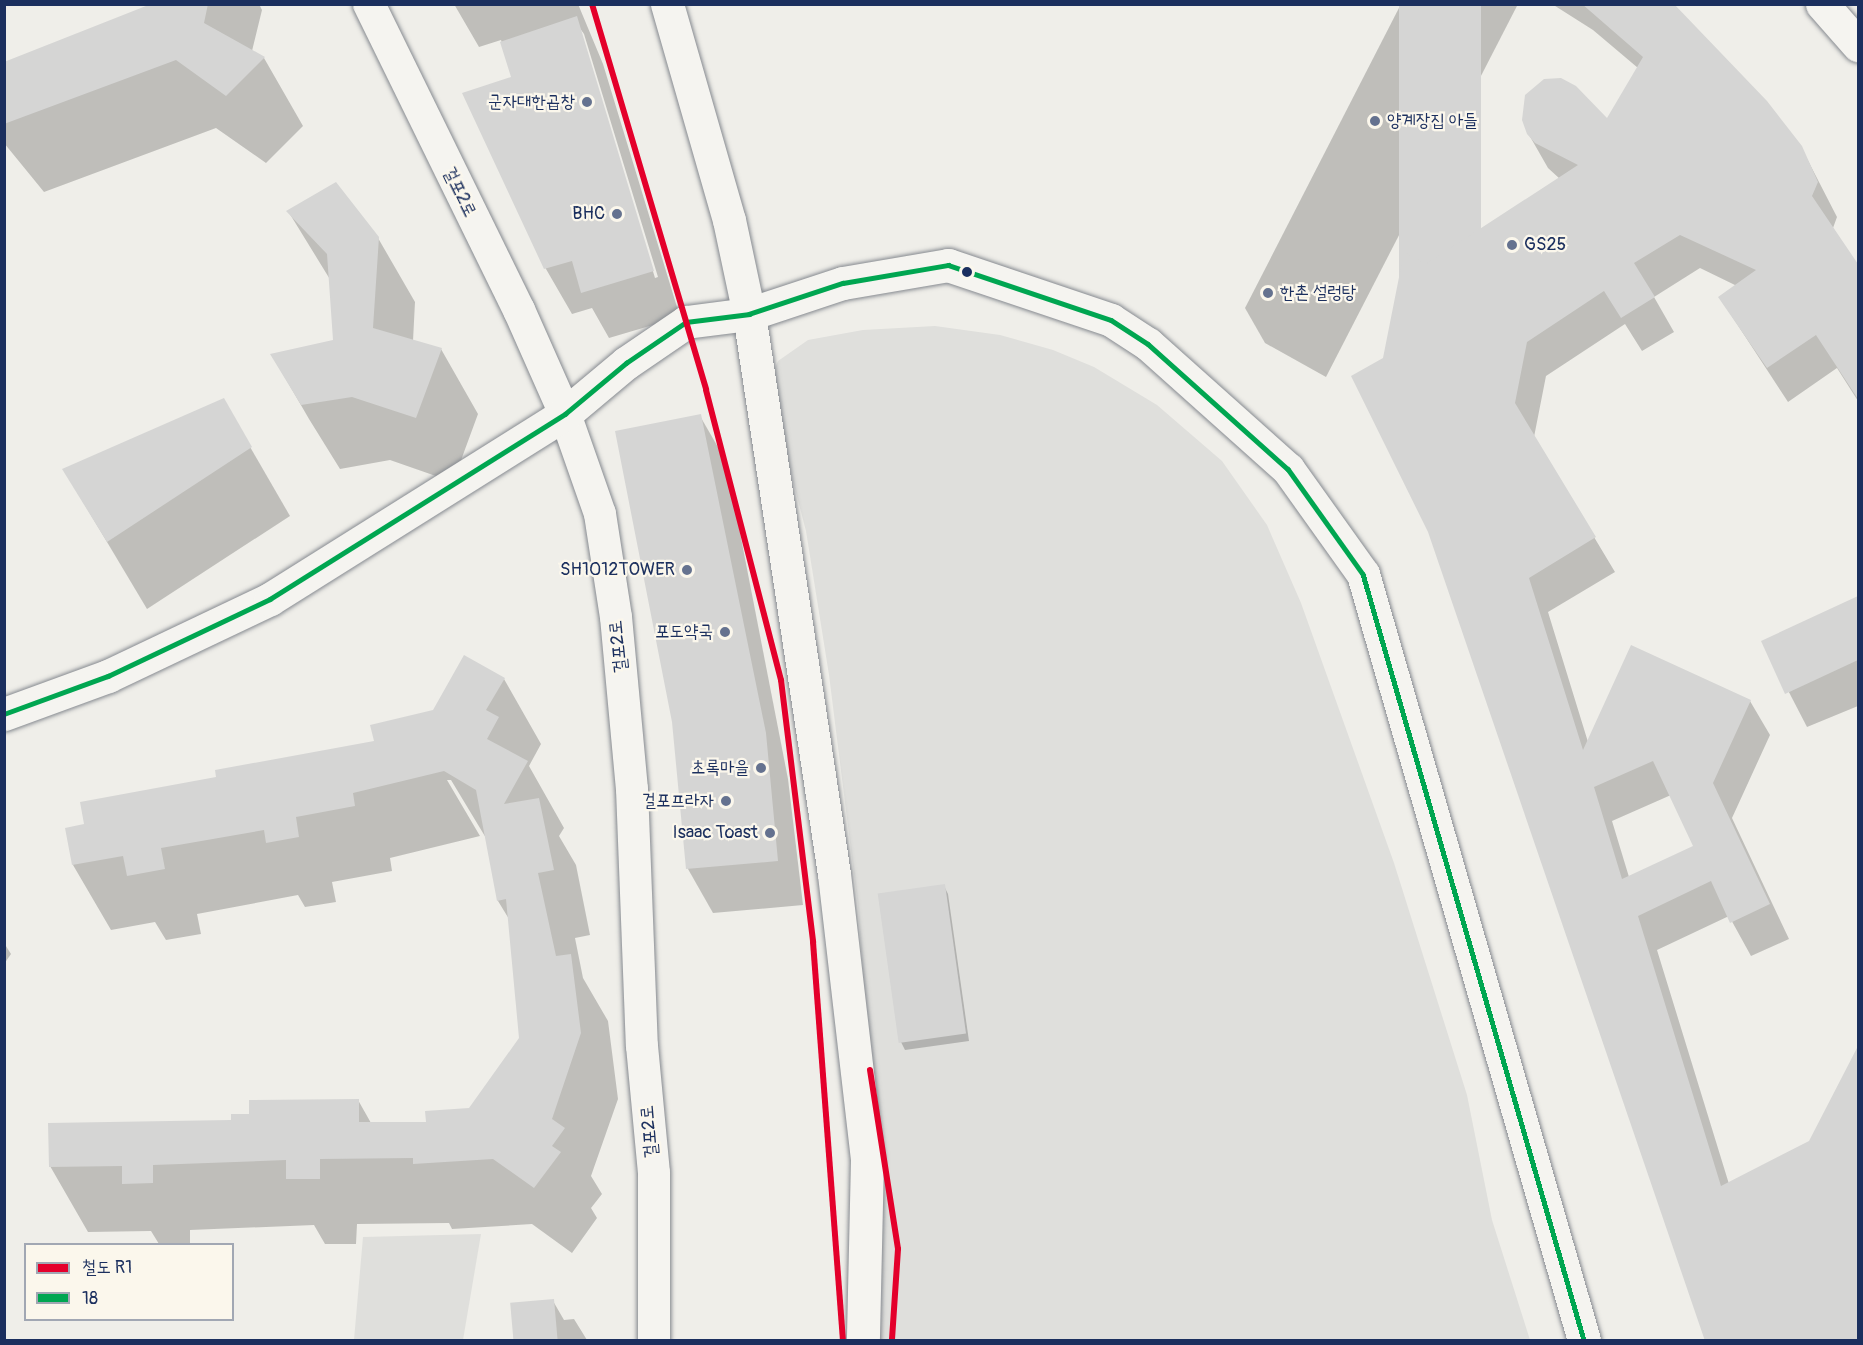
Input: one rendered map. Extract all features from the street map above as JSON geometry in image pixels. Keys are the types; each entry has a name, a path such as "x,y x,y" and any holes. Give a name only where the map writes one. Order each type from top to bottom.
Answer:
{"street":[{"name":"걸포2로","path":"369,4 565,414 600,514 616,617 633,789 642,1046 654,1173 654,1341"},
{"path":"667,4 729,220 749,314 834,874 867,1159 863,1341"},
{"path":"1822,4 1858,45"},
{"path":"4,714 108,676 270,599 565,414 626,363 686,322 749,314 843,283 948,265 1111,320 1148,344 1288,469 1364,574 1584,1341"}],"shaded area":[{"path":"935,326 1000,335 1053,350 1094,367 1157,405 1222,461 1267,525 1301,603 1394,863 1467,1095 1492,1220 1530,1340 873,1340 876,1160 858,906 829,675 806,531 768,385 778,361 808,340 863,330"},
{"path":"481,1234 463,1340 354,1340 363,1237"}],"building":[{"path":"151,4 208,4 204,23 265,57 226,96 176,60 4,124 4,62"},
{"path":"1399,4 1481,4 1481,346 1399,346"},
{"path":"1582,4 1674,4 1767,101 1802,146 1818,182 1812,196 1858,264 1858,399 1816,335 1767,368 1718,297 1756,270 1680,235 1634,263 1655,297 1621,318 1604,291 1527,342 1515,403 1596,537 1529,578 1583,750 1631,645 1751,700 1713,783 1770,904 1730,923 1711,881 1638,916 1721,1186 1809,1141 1858,1046 1858,1341 1705,1341 1428,532 1351,376 1383,358 1404,252 1426,264 1578,165 1535,143 1527,134 1522,120 1525,95 1544,79 1561,78 1576,86 1607,118 1643,57","holes":["1653,761 1693,846 1622,879 1594,787"]},
{"path":"577,16 654,271 581,293 572,261 544,269 462,93 511,77 500,42"},
{"path":"336,182 379,237 373,328 442,348 416,418 352,397 301,405 270,354 333,340 327,254 286,211"},
{"path":"224,398 252,447 107,542 62,469"},
{"name":"SH1012TOWER","path":"701,414 766,733 778,861 686,869 672,722 615,431"},
{"path":"1858,596 1858,660 1785,694 1761,641"},
{"path":"464,655 505,678 486,710 499,717 487,739 528,761 504,804 539,798 554,870 538,873 556,956 571,954 581,1033 552,1119 565,1128 552,1146 561,1152 534,1188 493,1159 413,1164 413,1158 320,1159 320,1179 286,1179 286,1160 153,1165 153,1183 122,1184 122,1166 49,1167 48,1123 231,1120 231,1114 249,1114 249,1100 359,1099 359,1122 426,1122 425,1111 469,1108 519,1038 506,899 497,901 476,790 444,771 353,793 355,806 296,817 299,837 266,843 264,830 161,848 165,869 127,876 123,856 72,865 65,828 84,824 80,802 216,777 215,770 374,741 370,725 433,710"},
{"path":"945,884 966,1034 899,1043 878,893"},
{"path":"554,1299 558,1340 513,1340 510,1303"}],"rail line":[{"name":"R1","path":"592,4 706,390 781,680 813,942 843,1340"},
{"name":"R1","path":"870,1070 898,1249 892,1340"}],"transit line":[{"name":"18","path":"4,714 108,676 270,599 565,414 626,363 686,322 749,314 843,283 948,265 1111,320 1148,344 1288,469 1363,574 1584,1340"}],"place":[{"name":"군자대한곱창","path":"587,102"},
{"name":"양계장집 아들","path":"1375,121"},
{"name":"BHC","path":"617,214"},
{"name":"GS25","path":"1512,245"},
{"name":"한촌 설렁탕","path":"1268,293"},
{"name":"SH1012TOWER","path":"687,570"},
{"name":"포도약국","path":"725,632"},
{"name":"초록마을","path":"761,768"},
{"name":"걸포프라자","path":"726,801"},
{"name":"Isaac Toast","path":"770,833"}]}
